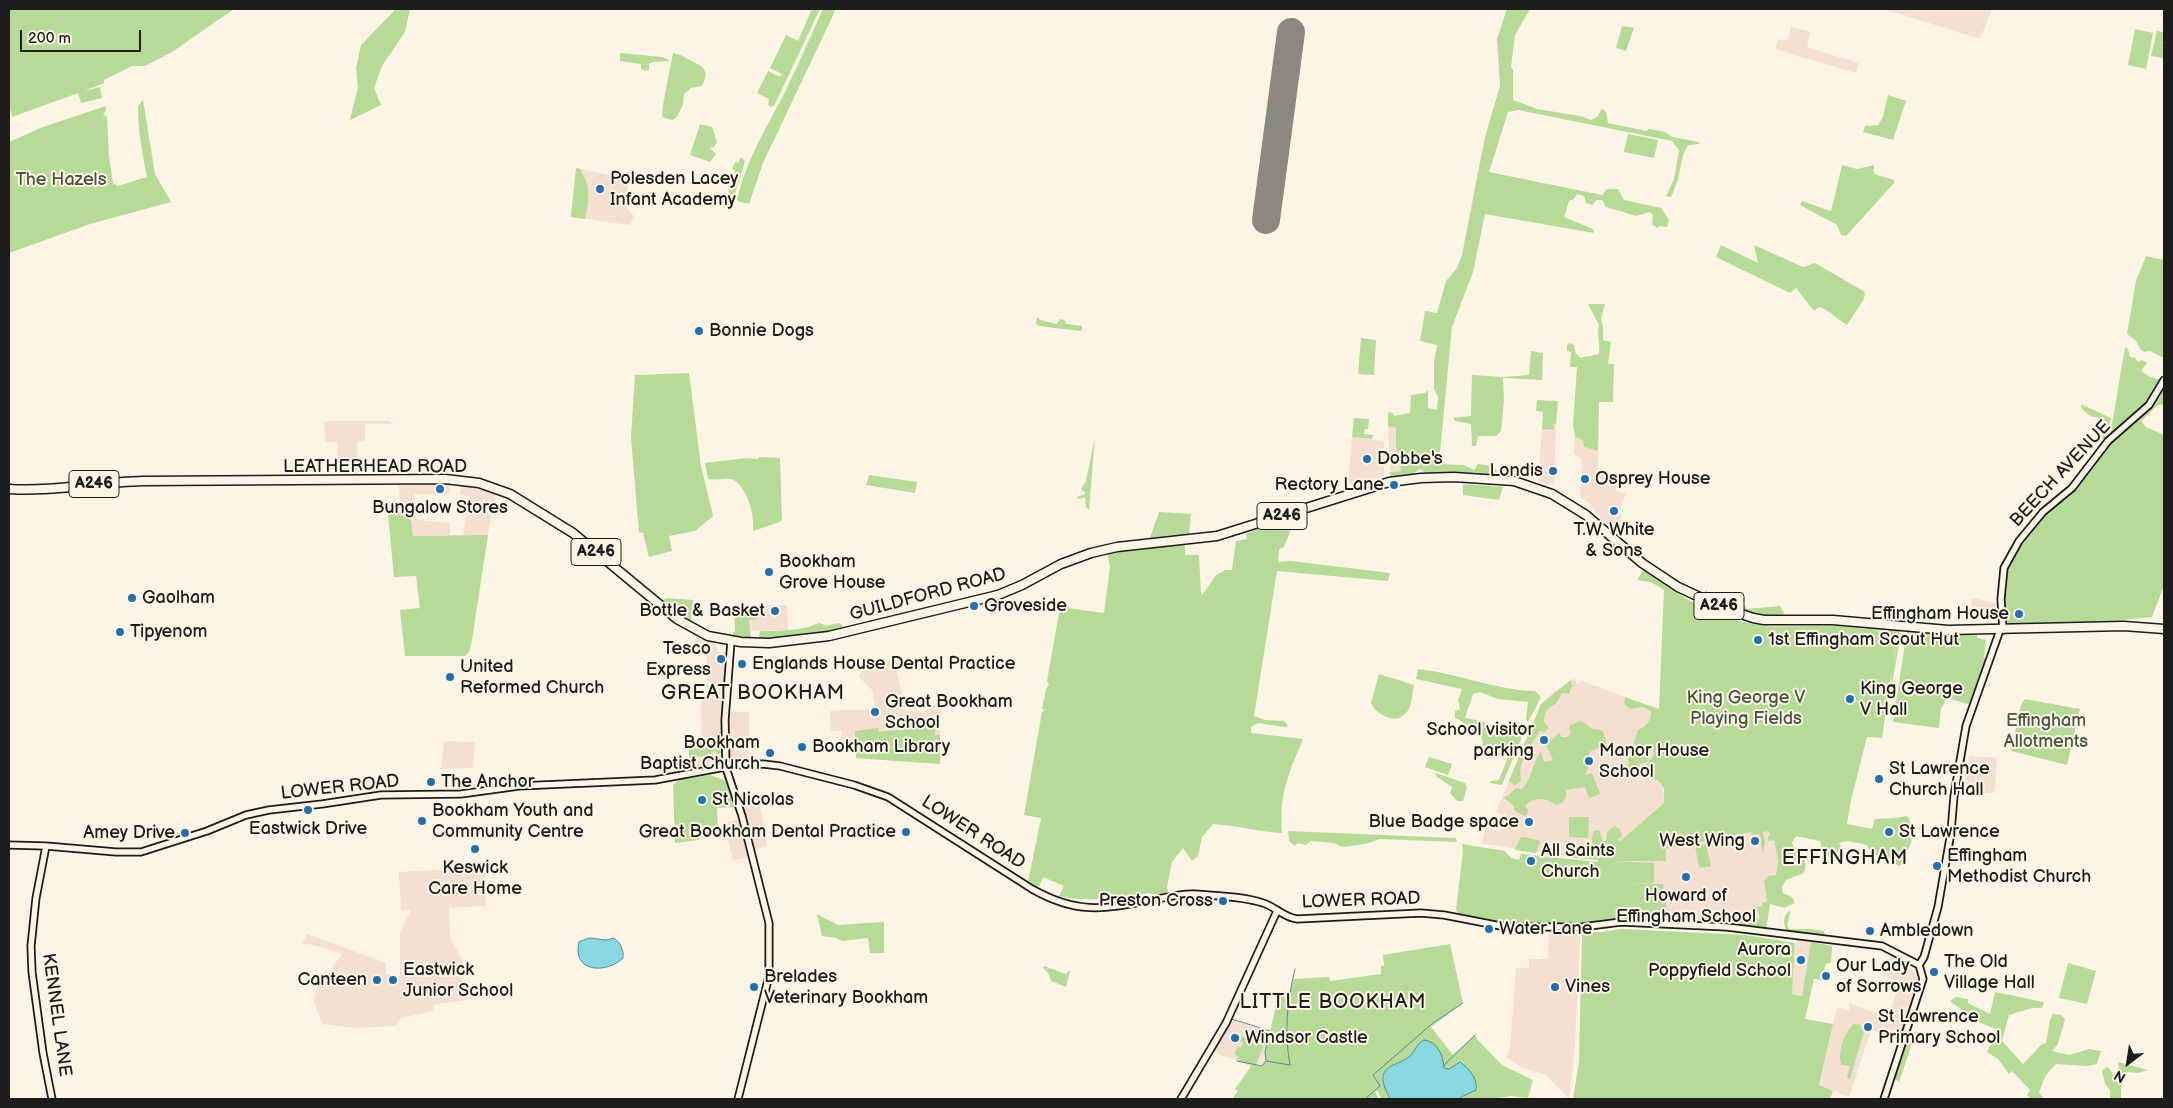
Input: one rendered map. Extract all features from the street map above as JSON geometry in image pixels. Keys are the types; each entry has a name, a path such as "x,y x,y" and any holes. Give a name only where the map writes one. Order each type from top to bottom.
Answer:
{"main road":[{"name":"GUILDFORD ROAD","path":"694,629 708,636 731,641 769,643 829,636 998,595 1022,585 1061,564 1102,550 1217,536 1389,482 1421,478 1454,477 1514,481 1552,494 1586,515 1630,553 1664,578 1693,595 1742,615 1764,620 1821,619 1920,629 1999,630 2124,626 2164,629"},
{"name":"LEATHERHEAD ROAD","path":"9,489 42,489 124,482 445,479 479,483 510,494 565,527 655,602 694,629"}],"street":[{"name":"BEECH AVENUE","path":"1919,965 1924,957 1938,907 1966,726 1999,630 2004,568 2019,541 2043,512 2072,488 2108,441 2150,405 2164,380"},
{"path":"731,641 724,720 726,768 739,808 769,923 769,976 738,1099"},
{"name":"LOWER ROAD","path":"9,845 141,852 207,831 246,814 269,810 381,795 461,794 519,786 655,780 746,764 780,766 880,793 908,807 1032,889 1054,901 1073,907 1104,908 1192,894 1264,903 1284,916 1297,919 1390,913 1436,913 1506,927 1590,927 1621,922 1727,927 1882,946 1919,965"},
{"name":"KENNEL LANE","path":"46,846 36,898 32,972 43,1053 52,1099"},
{"path":"1181,1099 1226,1023 1277,911"},
{"path":"1884,1099 1924,979 1919,965"}],"shaded area":[{"path":"1884,9 1992,9 1980,39"},
{"path":"1791,27 1810,32 1807,47 1858,63 1856,73 1775,49 1778,39 1787,41"},
{"name":"Polesden Lacey Infant Academy","path":"576,168 628,179 627,208 634,216 630,225 571,217"},
{"path":"324,421 389,421 393,424 365,424 365,441 357,442 358,476 338,476 337,442 326,442"},
{"path":"1553,424 1556,424 1554,485 1538,481 1542,429 1552,431"},
{"path":"1388,426 1396,428 1396,447 1401,471 1390,471"},
{"name":"Dobbe's","path":"1352,437 1384,441 1384,476 1348,484"},
{"path":"1575,437 1583,440 1584,447 1598,451 1598,468 1617,483 1615,491 1626,493 1620,511 1622,520 1616,526 1602,521 1588,502 1580,497 1582,460 1574,454"},
{"path":"399,483 450,484 450,494 414,494 417,520 450,523 450,535 413,536 400,516"},
{"path":"461,485 474,486 495,493 488,535 463,535 469,496 460,495"},
{"path":"1972,598 2000,604 1999,610 1993,610 1989,620 1970,616"},
{"path":"787,605 788,630 749,631 749,620 758,619 758,606"},
{"path":"696,638 715,643 719,652 727,652 723,712 749,712 749,761 692,770 689,768 689,749 702,747 701,698 707,697 707,651 693,651"},
{"name":"Great Bookham School","path":"864,659 880,664 894,660 906,711 923,712 941,701 940,764 856,758 857,744 843,743 842,748 838,748 842,731 831,731 830,711 876,709 872,690 859,677"},
{"name":"Manor House School","path":"1574,678 1577,684 1582,681 1659,710 1664,803 1598,860 1572,858 1481,843 1486,828 1499,831 1506,815 1496,812 1541,704"},
{"path":"444,741 475,742 473,768 441,769"},
{"path":"1969,756 1997,758 1995,789 1993,793 1963,792"},
{"path":"747,793 750,802 759,799 767,846 749,852 749,857 733,860 724,824 744,817 738,796"},
{"name":"Howard of Effingham School","path":"1776,827 1775,844 1778,860 1766,929 1684,922 1670,919 1605,921 1463,888 1515,882 1604,861 1666,861 1666,849"},
{"path":"484,868 486,906 449,908 450,937 463,962 462,976 467,1000 433,1005 433,1011 401,1018 395,1026 354,1028 322,1025 314,1001 316,990 342,954 314,945 302,944 307,934 386,963 386,975 393,975 393,978 398,978 400,975 400,932 411,910 401,910 399,872"},
{"path":"1549,930 1581,932 1574,1060 1569,1099 1546,1075 1522,1068 1506,1057 1510,1049 1516,968 1529,968 1529,959 1548,959"},
{"name":"Aurora Poppyfield School","path":"1796,939 1811,942 1802,996 1792,994"},
{"name":"St Lawrence Primary School","path":"1891,954 1912,969 1918,980 1900,1035 1896,1034 1895,1038 1871,1030 1849,1097 1819,1086 1837,1007 1849,1011 1849,1003 1888,1018 1900,982 1881,975"},
{"path":"1232,1019 1268,1032 1265,1052 1266,1060 1262,1066 1251,1066 1213,1052"}],"green space":[{"path":"9,9 234,9 172,52 145,66 132,66 104,80 104,83 84,91 100,87 102,98 81,103 78,93 12,117 11,111 9,111"},
{"path":"393,9 410,9 405,32 382,66 374,88 381,105 350,120 358,87 356,68 361,45 394,11"},
{"path":"812,9 820,9 774,106 771,107 768,105 769,99 757,93 768,71 780,77 782,74 770,68 786,35 798,41"},
{"path":"823,9 836,9 763,163 749,204 737,201 750,160 783,96"},
{"path":"1507,9 1530,9 1515,35 1511,67 1513,70 1513,100 1537,109 1580,116 1591,120 1597,117 1602,109 1606,112 1608,123 1646,131 1649,129 1665,132 1672,137 1699,142 1699,144 1688,145 1683,155 1678,180 1671,197 1666,196 1674,179 1679,150 1672,141 1518,110 1508,112 1489,172 1602,195 1607,189 1618,189 1624,200 1661,208 1669,220 1667,227 1660,226 1657,228 1652,224 1653,215 1650,212 1636,216 1606,207 1602,200 1596,200 1593,205 1586,203 1584,196 1577,194 1574,199 1569,201 1564,217 1593,229 1594,233 1485,214 1473,272 1452,327 1440,452 1436,462 1438,464 1463,465 1474,470 1478,464 1493,466 1497,471 1496,474 1495,476 1480,475 1474,472 1474,475 1427,474 1420,469 1413,474 1392,478 1389,472 1401,471 1396,447 1396,428 1388,426 1388,412 1393,413 1394,416 1410,413 1411,395 1425,393 1428,390 1428,408 1437,410 1438,397 1434,389 1434,362 1437,345 1420,341 1425,311 1437,313 1446,281 1457,268 1462,255 1485,137 1500,86 1497,39"},
{"path":"1622,26 1634,28 1626,51 1616,48"},
{"path":"2135,29 2153,33 2146,69 2128,65"},
{"path":"2157,30 2164,33 2164,42 2160,42 2164,43 2164,58 2151,56"},
{"path":"620,53 662,57 669,61 652,62 649,64 649,70 645,71 641,69 641,64 620,61"},
{"path":"673,53 701,66 705,71 705,80 702,86 691,88 684,94 683,105 676,118 672,120 662,117"},
{"path":"1888,95 1906,101 1893,140 1863,132 1865,126 1878,125 1883,117"},
{"name":"The Hazels","path":"143,100 155,174 171,202 90,224 9,253 9,142 43,127 106,106 106,111 103,114 107,117 109,156 113,183 118,186 147,177 138,115 138,106"},
{"path":"700,124 712,127 717,142 714,147 710,148 716,154 710,162 690,155"},
{"path":"1628,134 1658,140 1654,158 1624,152"},
{"path":"741,157 745,161 733,200 728,199 729,186 735,171 732,169 735,162 738,163"},
{"path":"1842,165 1857,169 1874,165 1874,174 1894,180 1894,183 1846,236 1841,235 1837,225 1800,205 1802,201 1830,211"},
{"path":"576,168 581,169 588,190 585,219 571,217"},
{"path":"1721,245 1758,263 1754,245 1803,267 1815,263 1865,292 1864,299 1847,325 1822,308 1819,307 1814,311 1796,288 1790,293 1716,257"},
{"path":"2146,256 2164,260 2164,358 2150,351 2145,352 2141,350 2136,341 2127,334 2136,281"},
{"path":"1588,304 1605,304 1601,318 1603,340 1611,342 1608,364 1614,364 1613,402 1599,402 1598,451 1584,447 1583,440 1575,437 1573,425 1577,367 1570,367 1571,352 1567,351 1567,345 1570,343 1574,345 1575,352 1580,358 1599,354 1599,325"},
{"path":"1037,317 1040,320 1057,324 1060,319 1064,320 1067,324 1082,326 1082,330 1039,326 1036,324"},
{"path":"1361,338 1376,340 1374,375 1358,374"},
{"path":"2125,347 2128,349 2130,357 2135,358 2138,362 2142,360 2147,363 2141,371 2150,377 2161,380 2164,375 2164,404 2158,405 2141,421 2146,427 2164,435 2164,585 2152,617 2122,620 2110,624 2004,623 2005,575 2007,567 2018,547 2042,518 2043,514 2068,494 2110,437"},
{"path":"1531,351 1543,353 1542,380 1503,378 1504,400 1501,431 1496,436 1478,436 1476,446 1472,446 1471,424 1455,421 1453,418 1471,416 1472,375 1503,377 1529,375"},
{"path":"689,373 701,466 713,516 695,531 669,536 672,551 649,557 643,533 639,532 631,438 635,375"},
{"path":"1537,400 1558,401 1556,424 1553,424 1554,430 1542,429 1543,412 1536,411"},
{"path":"2081,404 2111,418 2105,442 2099,432 2104,421 2101,417 2089,415 2082,409"},
{"path":"1354,418 1369,419 1368,429 1365,429 1364,434 1373,435 1372,439 1352,437"},
{"path":"1095,437 1089,510 1086,507 1085,497 1078,499 1077,497 1085,494 1081,489 1086,481"},
{"path":"759,457 780,458 782,519 780,522 753,531 753,517 746,494 737,482 731,479 708,479 705,463 747,458 758,459"},
{"path":"869,475 917,482 915,493 866,485"},
{"path":"1463,484 1503,487 1499,500 1463,495"},
{"path":"400,509 401,516 410,515 413,536 488,535 472,640 469,652 465,656 405,656 400,610 420,608 416,576 394,577 388,514"},
{"path":"1159,512 1191,514 1189,537 1150,538"},
{"path":"1291,516 1293,524 1284,547 1279,549 1278,562 1291,561 1390,573 1388,581 1277,571 1254,716 1265,720 1284,721 1288,726 1258,723 1251,727 1251,733 1303,739 1283,795 1282,833 1213,824 1202,837 1198,856 1192,861 1183,848 1172,862 1167,887 1168,892 1104,899 1082,899 1059,896 1064,886 1043,877 1039,887 1028,882 1041,818 1024,815 1042,712 1045,710 1042,709 1046,689 1049,685 1047,681 1060,607 1104,613 1110,567 1107,551 1117,550 1118,552 1124,548 1182,543 1185,545 1185,555 1199,555 1201,594 1203,594 1216,575 1225,570 1232,570 1236,541 1247,539 1246,534"},
{"name":"King George V Playing Fields","path":"1644,569 1657,580 1686,598 1733,619 1778,627 1833,626 1870,629 1883,633 1892,640 1895,652 1882,738 1867,737 1847,824 1872,829 1875,819 1906,816 1909,818 1912,839 1900,866 1871,853 1867,845 1848,841 1839,843 1843,852 1838,861 1823,852 1820,841 1796,836 1792,843 1806,863 1804,873 1786,880 1782,887 1783,893 1792,897 1795,903 1784,908 1770,904 1766,929 1733,925 1733,923 1760,919 1758,910 1753,911 1753,908 1762,906 1762,903 1767,902 1764,880 1768,876 1776,875 1778,860 1774,840 1768,841 1769,831 1763,832 1765,843 1763,853 1759,834 1753,835 1751,832 1666,849 1666,861 1612,861 1654,863 1654,883 1622,883 1663,884 1668,917 1603,920 1605,921 1596,924 1510,926 1460,917 1456,910 1463,851 1462,844 1505,851 1511,858 1519,860 1521,854 1598,862 1598,860 1566,857 1572,853 1599,857 1599,852 1592,843 1594,831 1599,830 1603,841 1606,841 1607,832 1614,826 1620,829 1622,836 1618,839 1619,842 1664,803 1664,788 1658,780 1647,778 1643,775 1644,767 1654,754 1651,747 1637,750 1634,742 1638,730 1649,721 1651,711 1642,707 1630,709 1624,704 1625,697 1659,709 1664,590 1651,582 1637,580"},
{"path":"1705,590 1713,596 1743,603 1747,609 1780,606 1784,613 1783,615 1765,617 1746,613 1706,598 1712,599 1706,595"},
{"path":"667,598 693,600 691,623 660,601"},
{"path":"734,606 758,606 758,619 749,620 751,638 733,638 733,632 735,632"},
{"path":"1823,622 1899,630 1900,632 1895,632 1901,633 1891,690 1895,652 1891,638 1885,631 1823,624"},
{"path":"819,623 827,626 838,623 843,625 840,630 800,638 769,639 759,637 760,631 798,629"},
{"path":"1907,631 1977,635 1977,638 1986,640 1984,657 1987,662 1971,705 1947,698 1941,709 1939,728 1893,722"},
{"path":"1418,669 1505,688 1535,691 1541,697 1528,722 1526,720 1528,702 1498,699 1480,692 1473,694 1465,718 1481,721 1502,732 1503,730 1515,731 1520,723 1527,725 1502,785 1490,783 1491,781 1499,780 1508,757 1496,754 1483,746 1482,737 1455,718 1455,711 1460,709 1458,700 1462,689 1416,679"},
{"path":"1379,674 1414,685 1410,706 1403,716 1393,718 1382,715 1371,703"},
{"path":"1571,680 1572,686 1569,694 1562,693 1556,704 1547,710 1544,722 1549,728 1544,732 1540,731 1529,747 1521,766 1521,779 1519,783 1514,785 1509,781 1541,704"},
{"name":"Effingham Allotments","path":"2025,699 2080,709 2067,765 2011,751 2021,705"},
{"path":"1581,721 1593,729 1602,730 1607,742 1605,746 1589,752 1591,761 1585,775 1592,773 1600,794 1589,798 1585,787 1566,790 1566,797 1562,803 1557,805 1549,801 1536,799 1525,806 1528,810 1527,815 1524,816 1514,810 1514,806 1504,798 1505,796 1508,796 1516,788 1522,789 1526,784 1541,751 1544,762 1553,760 1546,745 1559,733 1562,737 1567,737 1571,733 1570,725"},
{"path":"936,722 935,735 940,735 940,764 856,758 855,731 878,728 879,732 914,728 917,725"},
{"path":"722,745 723,753 718,754 714,751 707,757 689,757 689,749"},
{"path":"1647,752 1649,762 1639,764 1641,773 1621,776 1619,767 1629,765 1627,755"},
{"path":"1429,757 1452,764 1448,775 1425,767"},
{"path":"1436,773 1465,783 1467,787 1463,801 1457,801 1450,793 1452,787 1436,776"},
{"path":"710,775 726,781 737,807 717,808 718,829 698,833 699,840 675,843 673,785 679,780"},
{"path":"1569,817 1589,817 1588,838 1569,837"},
{"path":"1288,831 1456,838 1457,842 1379,839 1342,847 1334,843 1311,841 1306,845 1298,843 1295,846 1289,841"},
{"path":"1524,837 1540,841 1536,853 1515,850 1520,838"},
{"path":"1706,844 1711,866 1699,868 1695,846"},
{"path":"1791,910 1787,925 1789,929 1824,931 1825,936 1787,932 1784,920 1786,914"},
{"path":"817,914 838,925 884,922 884,953 870,953 868,938 842,941 822,936"},
{"path":"1621,929 1745,935 1795,943 1792,994 1802,996 1811,942 1832,946 1831,963 1826,964 1821,980 1814,979 1805,1019 1833,1024 1819,1085 1833,1091 1830,1099 1573,1099 1579,1061 1582,932"},
{"path":"1450,944 1463,1003 1431,1027 1453,1055 1475,1035 1502,1065 1533,1080 1528,1098 1510,1096 1494,1099 1457,1099 1469,1094 1456,1064 1449,1069 1444,1068 1444,1063 1434,1044 1424,1040 1408,1058 1386,1070 1383,1078 1384,1084 1391,1099 1382,1099 1377,1090 1375,1092 1379,1099 1232,1099 1238,1091 1235,1089 1252,1065 1237,1060 1238,1056 1234,1054 1238,1046 1241,1048 1243,1043 1239,1041 1241,1036 1248,1040 1255,1029 1267,1036 1256,1065 1262,1066 1266,1061 1265,1052 1279,994 1288,996 1294,979 1329,977 1330,981 1381,974 1381,966 1384,966 1383,955"},
{"path":"2068,963 2096,971 2087,1004 2059,998"},
{"path":"1044,966 1066,974 1070,971 1066,987 1051,981 1049,974 1043,968"},
{"path":"1995,992 2044,1002 2042,1008 2032,1008 2009,1015 2002,1041 2023,1064 2041,1045 2046,1043 2050,1020 2053,1014 2061,1015 2065,1019 2058,1044 2052,1051 2069,1055 2089,1049 2101,1051 2097,1064 2087,1066 2056,1064 2046,1075 2039,1092 2044,1099 2030,1098 2027,1095 2030,1090 2012,1071 2009,1074 1998,1059 1987,1052 1998,1030 1976,1021 1950,1001 1956,997 1968,999 1968,1003 1990,1014"},
{"path":"1854,1024 1860,1025 1864,1032 1850,1079 1847,1078 1850,1066 1842,1065 1840,1056 1847,1032"},
{"path":"1916,1032 1899,1082 1894,1078 1909,1034"},
{"path":"2118,1062 2148,1070 2138,1073 2127,1072 2122,1082 2121,1099 2110,1099 2110,1090 2105,1084 2102,1070 2108,1067 2116,1078 2119,1072"}],"water":[{"path":"590,938 606,940 614,938 622,947 623,958 608,967 592,968 585,965 580,960 578,952 579,942"},
{"path":"1424,1040 1433,1043 1439,1050 1444,1068 1449,1069 1460,1062 1467,1068 1476,1082 1476,1090 1457,1099 1391,1099 1384,1085 1384,1073 1390,1067 1409,1057"}],"waterway":[{"path":"1237,1061 1262,1066 1266,1061 1290,1065 1287,1017 1295,969"},
{"path":"1365,1099 1380,1086 1373,1075 1433,1023 1463,1003"},
{"path":"1232,1019 1270,1031 1265,1052 1266,1060"},
{"path":"1443,1066 1475,1035"}],"runway":[{"path":"1266,220 1291,32"}],"place":[{"name":"Polesden Lacey Infant Academy","path":"600,189"},
{"name":"Bonnie Dogs","path":"699,331"},
{"name":"Dobbe's","path":"1367,459"},
{"name":"Londis","path":"1553,471"},
{"name":"Osprey House","path":"1585,479"},
{"name":"Rectory Lane","path":"1394,485"},
{"name":"Bungalow Stores","path":"440,489"},
{"name":"T.W. White & Sons","path":"1614,511"},
{"name":"Bookham Grove House","path":"769,572"},
{"name":"Gaolham","path":"132,598"},
{"name":"Groveside","path":"974,606"},
{"name":"Bottle & Basket","path":"775,611"},
{"name":"Effingham House","path":"2019,614"},
{"name":"Tipyenom","path":"120,632"},
{"name":"1st Effingham Scout Hut","path":"1758,640"},
{"name":"Tesco Express","path":"721,659"},
{"name":"Englands House Dental Practice","path":"742,664"},
{"name":"United Reformed Church","path":"450,677"},
{"name":"King George V Hall","path":"1850,699"},
{"name":"Great Bookham School","path":"875,712"},
{"name":"School visitor parking","path":"1544,740"},
{"name":"Bookham Library","path":"802,747"},
{"name":"Bookham Baptist Church","path":"770,753"},
{"name":"Manor House School","path":"1589,761"},
{"name":"St Lawrence Church Hall","path":"1879,779"},
{"name":"The Anchor","path":"431,782"},
{"name":"St Nicolas","path":"702,800"},
{"name":"Eastwick Drive","path":"308,810"},
{"name":"Bookham Youth and Community Centre","path":"422,821"},
{"name":"Blue Badge space","path":"1529,822"},
{"name":"Great Bookham Dental Practice","path":"906,832"},
{"name":"St Lawrence","path":"1889,832"},
{"name":"Amey Drive","path":"185,833"},
{"name":"West Wing","path":"1755,841"},
{"name":"Keswick Care Home","path":"475,849"},
{"name":"All Saints Church","path":"1531,861"},
{"name":"Effingham Methodist Church","path":"1937,866"},
{"name":"Howard of Effingham School","path":"1686,877"},
{"name":"Preston Cross","path":"1223,901"},
{"name":"Water Lane","path":"1489,929"},
{"name":"Ambledown","path":"1870,931"},
{"name":"Aurora Poppyfield School","path":"1801,960"},
{"name":"The Old Village Hall","path":"1934,972"},
{"name":"Our Lady of Sorrows","path":"1826,976"},
{"name":"Canteen","path":"377,980"},
{"name":"Eastwick Junior School","path":"393,980"},
{"name":"Brelades Veterinary Bookham","path":"754,987"},
{"name":"Vines","path":"1555,987"},
{"name":"St Lawrence Primary School","path":"1868,1027"},
{"name":"Windsor Castle","path":"1235,1038"}],"district":[{"name":"GREAT BOOKHAM","path":"753,694"},
{"name":"EFFINGHAM","path":"1845,859"},
{"name":"LITTLE BOOKHAM","path":"1333,1003"}]}
